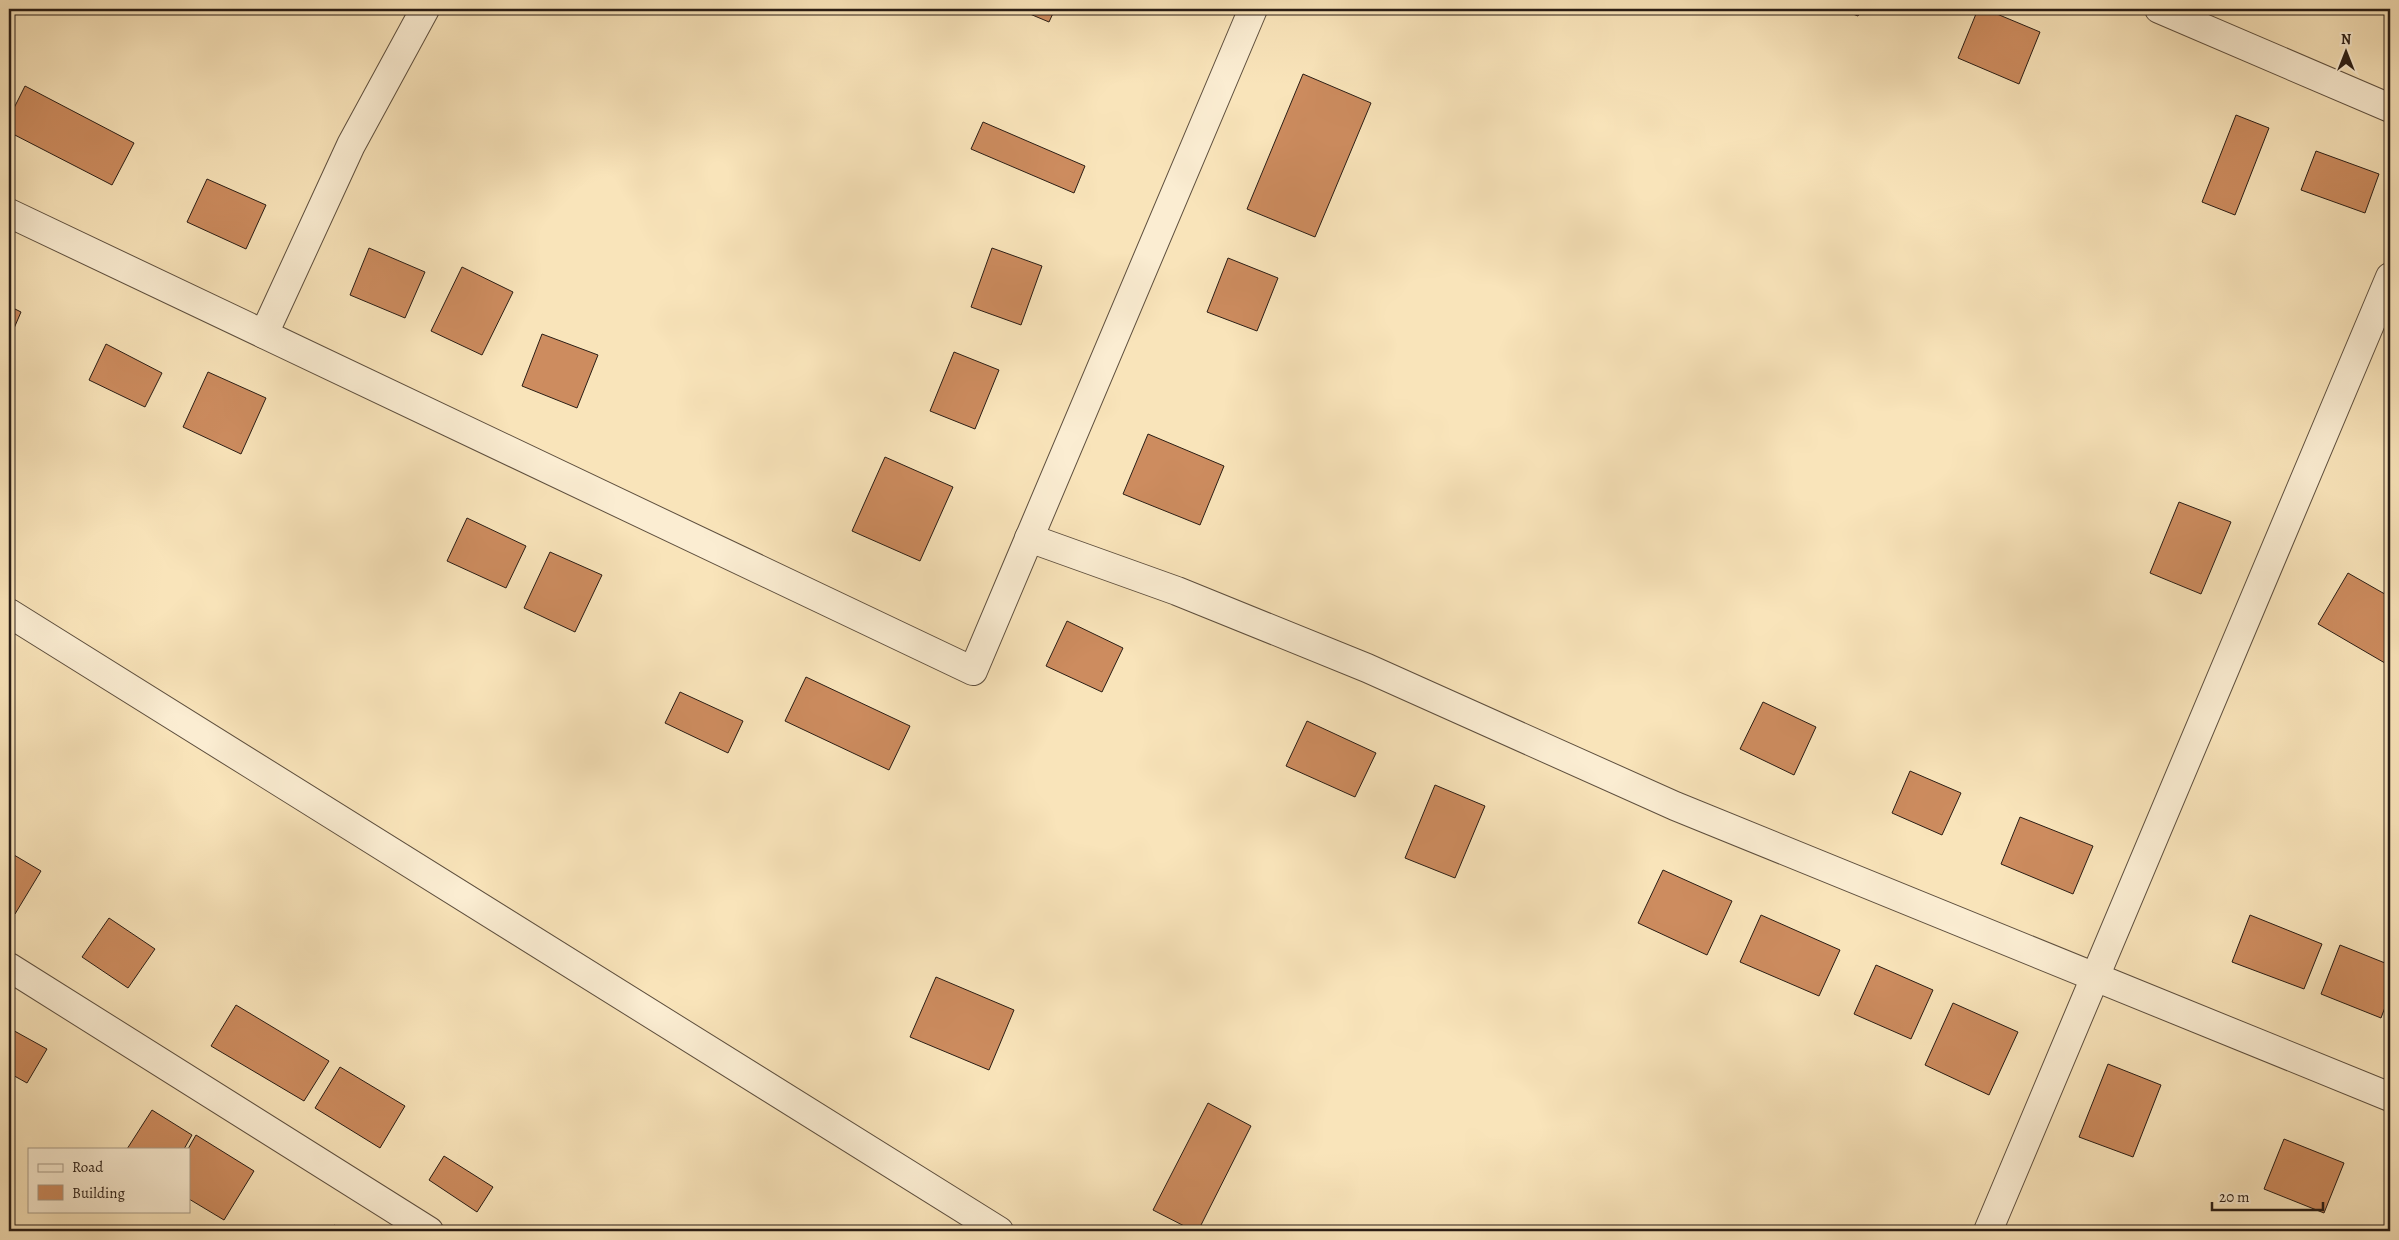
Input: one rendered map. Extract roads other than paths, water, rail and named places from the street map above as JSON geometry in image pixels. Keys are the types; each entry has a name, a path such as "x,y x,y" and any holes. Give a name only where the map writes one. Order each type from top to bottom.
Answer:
{"street":[{"path":"264,334 351,145 425,9"},
{"path":"9,213 973,671 1253,9"},
{"path":"2159,9 2390,108"},
{"path":"1988,1231 2390,277"},
{"path":"1029,538 1177,591 1367,668 1675,806 2390,1098"},
{"path":"9,613 999,1231"},
{"path":"9,967 429,1231"}]}
